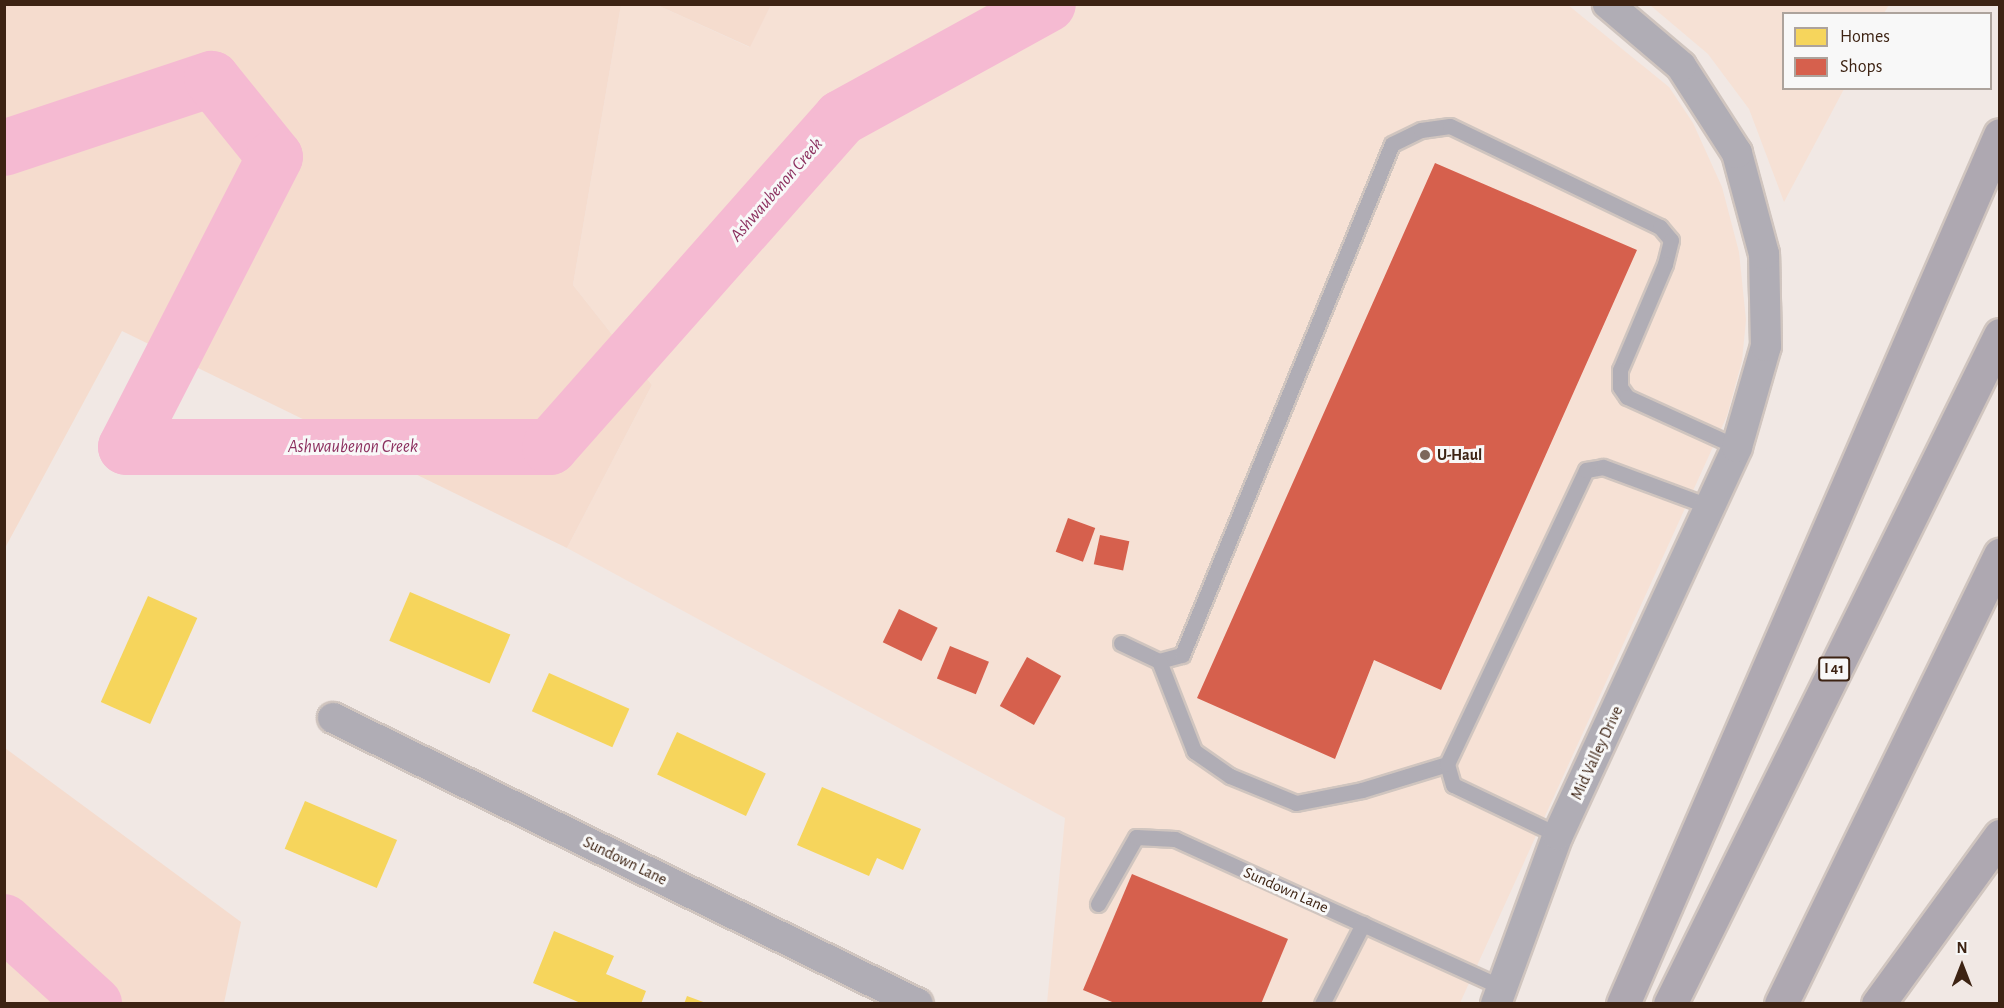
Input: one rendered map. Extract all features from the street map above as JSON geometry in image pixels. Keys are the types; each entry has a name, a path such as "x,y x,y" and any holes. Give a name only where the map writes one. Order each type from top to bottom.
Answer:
{"highway":[{"path":"1623,1004 2000,135"},
{"name":"I 41","path":"1670,1004 2000,335"},
{"path":"1782,1004 2000,555"},
{"path":"1878,1004 2000,836"}],"street":[{"name":"Mid Valley Drive","path":"1499,996 1558,835 1737,447 1759,384 1767,326 1764,254 1752,195 1729,136 1696,84 1608,4"},
{"name":"Sundown Lane","path":"333,718 918,1004"}],"lane":[{"path":"1159,662 1182,655 1392,144 1421,130 1450,126 1660,227 1671,240 1665,264 1620,370 1620,387 1627,397 1737,447"},
{"path":"1558,835 1453,785 1447,764 1586,470 1603,467 1711,507"},
{"path":"1121,643 1159,662 1194,752 1230,776 1296,803 1362,790 1447,764"},
{"name":"Sundown Lane","path":"1098,904 1136,837 1175,839 1363,924 1499,996"},
{"path":"1322,1004 1363,924"}],"shaded area":[{"path":"5,4 621,5 573,285 652,385 567,548 122,331 5,548"},
{"path":"621,5 657,5 749,47 771,5 1568,5 1669,87 1693,123 1722,187 1739,252 1746,320 1742,361 1727,416 1460,1003 1047,1003 1065,818 567,548 652,385 573,285"},
{"path":"657,5 771,5 750,47"},
{"path":"1650,5 1889,5 1885,12 1782,12 1782,90 1843,90 1784,202 1749,109 1708,54"},
{"path":"5,748 241,922 224,1003 5,1003"}],"building: Homes":[{"path":"410,592 510,635 490,683 389,641"},
{"path":"148,596 197,618 150,724 101,702"},
{"path":"549,673 629,709 612,747 532,711"},
{"path":"677,732 766,773 746,816 657,775"},
{"path":"822,787 921,829 903,870 877,858 869,876 797,845"},
{"path":"305,801 397,840 377,888 285,849"},
{"path":"554,931 614,956 606,974 646,991 641,1004 583,1004 533,983"},
{"path":"687,996 706,1003 706,1004 684,1004"}],"building: Shops":[{"name":"U-Haul","path":"1435,163 1637,250 1441,690 1374,660 1335,759 1197,698"},
{"path":"1068,518 1095,528 1083,562 1056,552"},
{"path":"1100,535 1129,541 1123,571 1094,564"},
{"path":"899,609 938,628 921,661 883,642"},
{"path":"950,646 989,662 976,694 937,678"},
{"path":"1027,657 1061,676 1034,725 1000,706"},
{"path":"1132,874 1288,939 1261,1004 1117,1004 1083,990"}],"waterway":[{"name":"Ashwaubenon Creek","path":"4,148 212,79 275,157 126,447 550,447 841,118 1048,4"},
{"name":"Ashwaubenon Creek","path":"4,922 94,1004"}],"place":[{"name":"U-Haul","path":"1425,455"}]}
